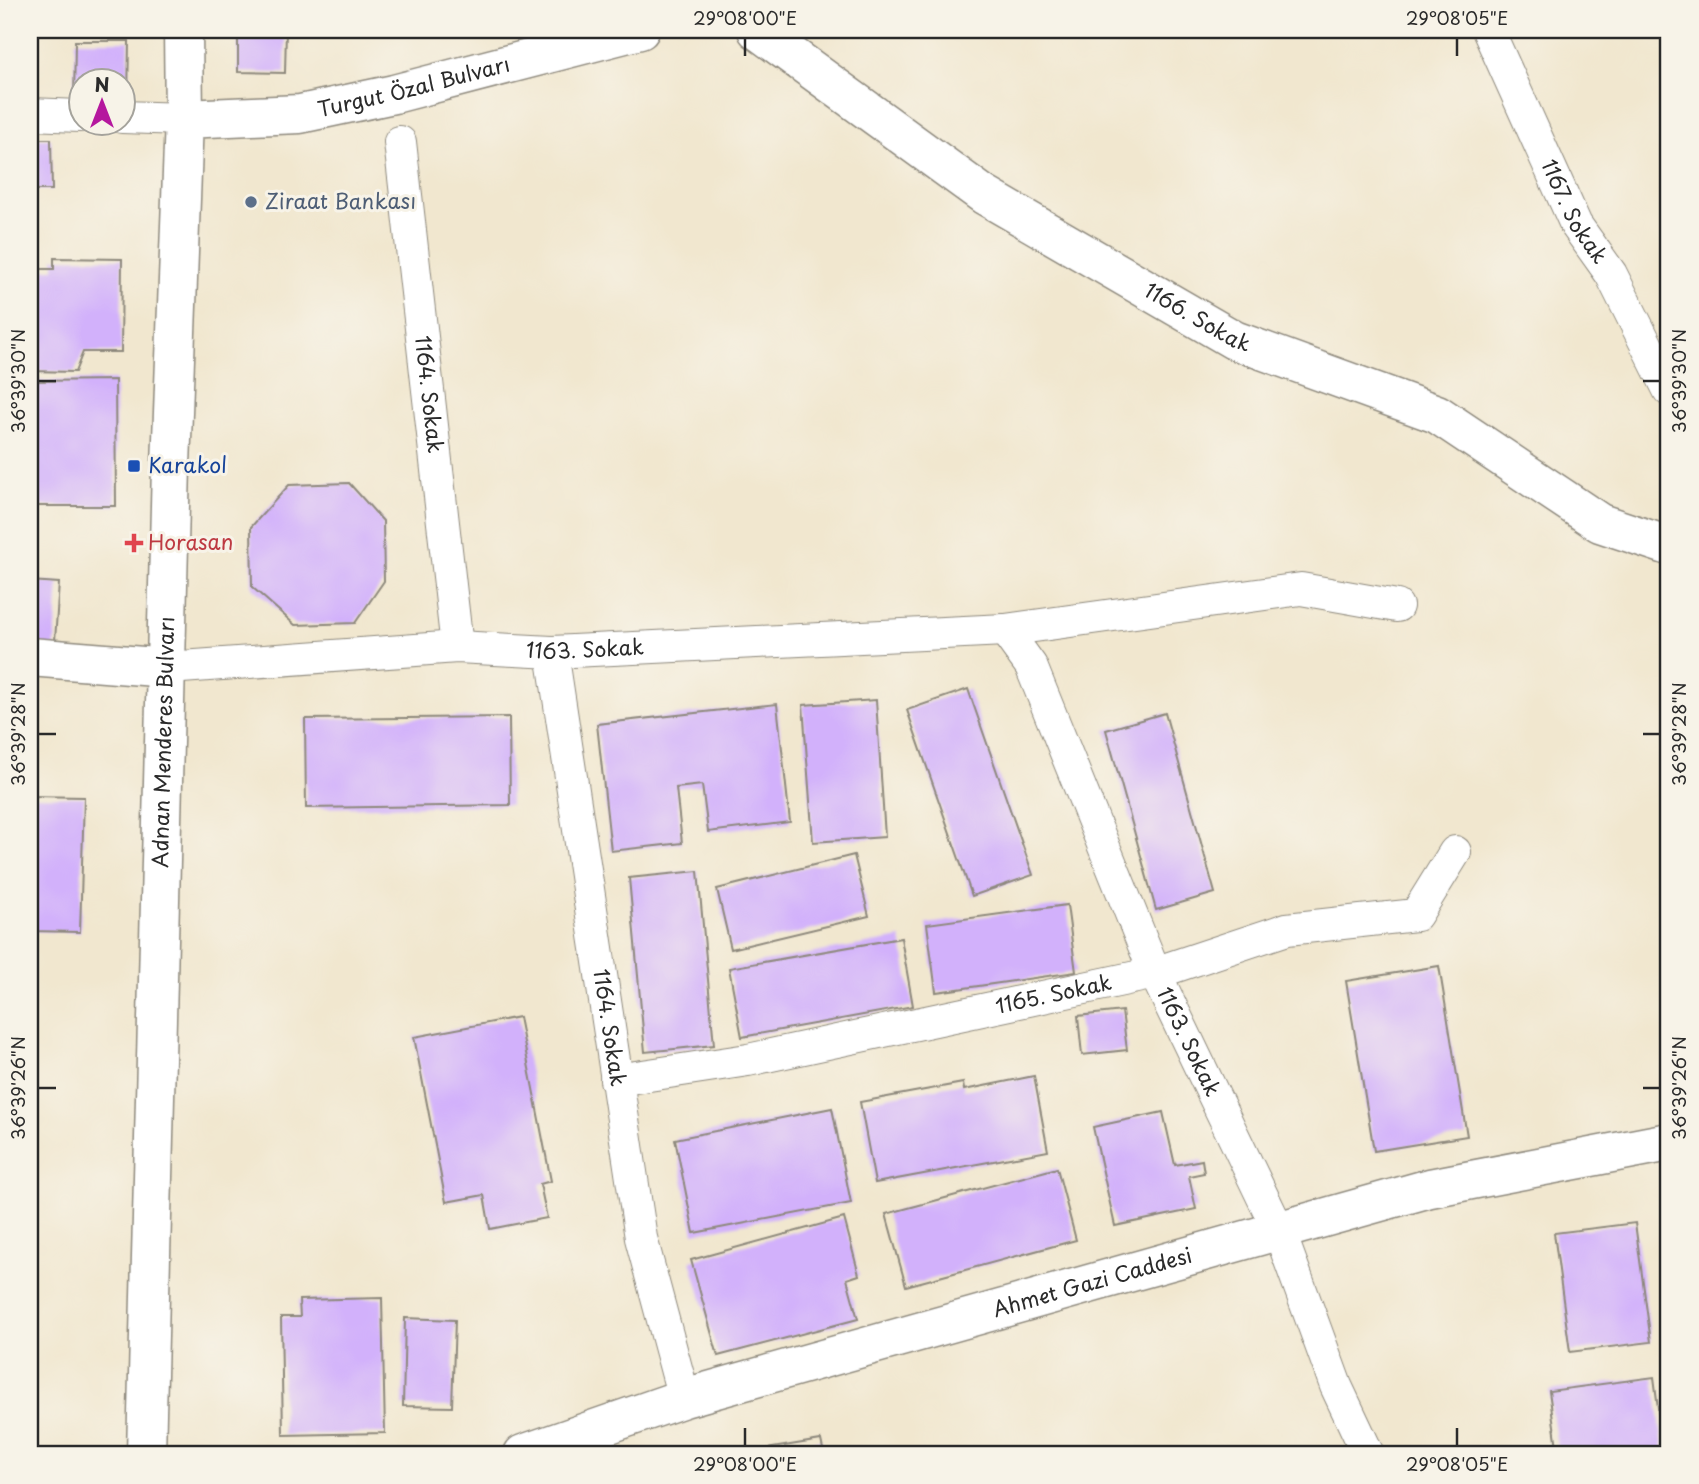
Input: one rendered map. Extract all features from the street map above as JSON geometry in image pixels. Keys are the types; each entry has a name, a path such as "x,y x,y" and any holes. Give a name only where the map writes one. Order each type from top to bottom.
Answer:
{"street":[{"name":"Adnan Menderes Bulvarı","path":"146,1454 171,466 184,120 183,30"},
{"name":"Turgut Özal Bulvarı","path":"184,120 300,114 394,94 602,34 640,30"},
{"name":"1166. Sokak","path":"757,30 984,195 1234,340 1437,414 1600,523 1669,546"},
{"name":"1167. Sokak","path":"1488,30 1576,225 1612,274 1669,390"},
{"path":"30,114 66,115"},
{"path":"136,118 184,120"},
{"name":"1164. Sokak","path":"400,142 457,647"},
{"name":"1163. Sokak","path":"167,668 457,647 552,652 1004,630 1301,589 1397,606"},
{"name":"1163. Sokak","path":"1004,630 1031,666 1155,973 1280,1233 1336,1386 1368,1454"},
{"name":"1164. Sokak","path":"552,652 641,1238 684,1398"},
{"path":"30,657 167,668"},
{"name":"1165. Sokak","path":"616,1080 748,1060 1155,973 1287,929 1416,915 1455,852"},
{"name":"Ahmet Gazi Caddesi","path":"523,1454 573,1445 684,1398 1280,1233 1430,1188 1669,1142"}],"building":[{"path":"238,30 286,30 285,73 238,72"},
{"path":"75,41 129,41 129,66 75,66"},
{"path":"30,139 51,139 52,190 30,190"},
{"path":"54,258 122,259 121,352 83,352 75,372 30,371 30,269 54,269"},
{"path":"115,380 116,506 30,506 30,381"},
{"path":"349,483 383,521 384,581 355,623 295,625 252,587 251,527 289,485"},
{"path":"30,581 59,583 54,655 30,654"},
{"path":"968,689 1033,875 972,896 907,710"},
{"path":"876,700 885,837 813,842 803,705"},
{"path":"777,704 790,822 708,832 702,785 676,788 682,843 611,851 597,724"},
{"path":"1165,713 1215,893 1156,910 1106,730"},
{"path":"509,717 510,805 306,808 305,719"},
{"path":"30,796 84,797 80,932 30,931"},
{"path":"854,855 869,916 731,949 717,889"},
{"path":"698,871 714,1045 645,1052 629,878"},
{"path":"1067,905 1076,972 936,992 927,924"},
{"path":"901,938 913,1006 742,1037 729,968"},
{"path":"1439,966 1467,1136 1374,1151 1346,981"},
{"path":"1122,1011 1127,1050 1082,1055 1078,1016"},
{"path":"519,1017 551,1181 540,1184 547,1218 490,1229 484,1195 446,1202 414,1037"},
{"path":"1034,1076 1048,1151 875,1183 860,1102 963,1083 964,1090"},
{"path":"832,1108 851,1203 694,1233 675,1139"},
{"path":"1163,1112 1175,1165 1202,1160 1204,1173 1189,1176 1196,1209 1115,1226 1093,1127"},
{"path":"1057,1168 1076,1240 906,1286 886,1214"},
{"path":"844,1218 859,1275 847,1279 858,1319 718,1356 691,1260"},
{"path":"1635,1223 1651,1342 1570,1352 1554,1233"},
{"path":"382,1298 385,1433 283,1435 281,1317 300,1317 299,1300"},
{"path":"405,1318 455,1320 452,1407 403,1406"},
{"path":"1654,1377 1664,1454 1558,1454 1549,1391"},
{"path":"821,1440 824,1454 767,1454 766,1449"}],"place":[{"name":"Ziraat Bankası","path":"251,202"},
{"name":"Karakol","path":"134,466"},
{"name":"Horasan","path":"134,543"}]}
